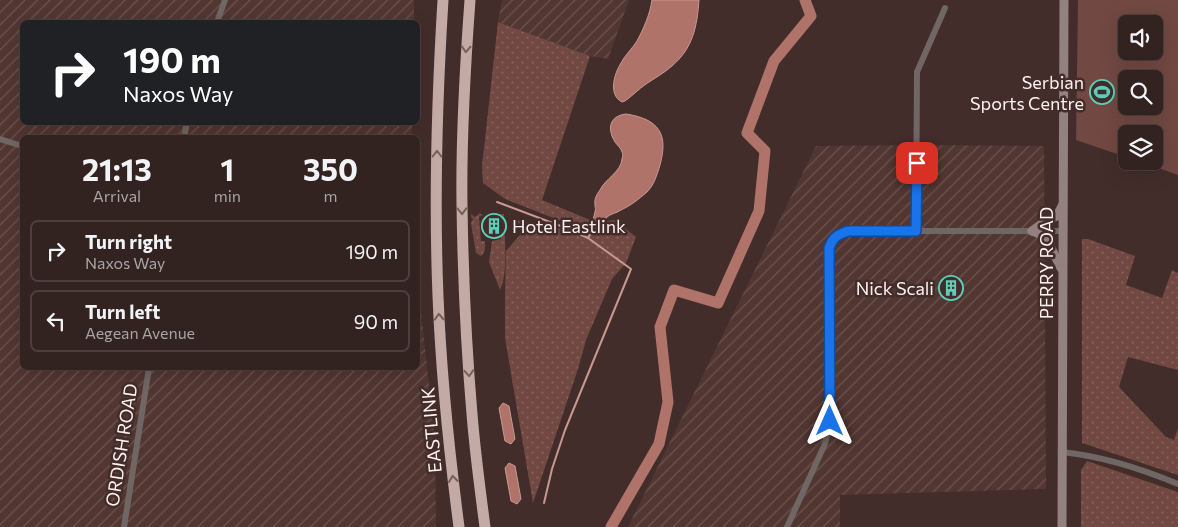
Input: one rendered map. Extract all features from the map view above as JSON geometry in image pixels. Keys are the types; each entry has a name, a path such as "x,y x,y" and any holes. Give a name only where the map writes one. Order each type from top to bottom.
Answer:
{"highway":[{"name":"EASTLINK","path":"444,0 437,130 437,260 445,400 459,527"},
{"path":"470,0 463,121 463,247 472,414 485,527"}],"main road":[{"name":"PERRY ROAD","path":"1062,527 1064,0"},
{"path":"1032,231 1057,216 1063,204"},
{"path":"1032,231 1045,236 1062,270"}],"street":[{"path":"218,20 225,0"},
{"path":"916,231 917,72 945,8"},
{"path":"0,139 20,145"},
{"path":"789,526 824,446 830,421 829,248 832,241 838,235 848,231 1062,231"},
{"name":"ORDISH ROAD","path":"124,527 149,370"},
{"path":"1062,452 1103,460 1149,473 1178,484"}],"shaded area":[{"path":"0,0 414,0 414,20 20,20 20,125 412,125 412,135 20,135 20,370 420,370 420,301 435,442 436,527 0,527"},
{"path":"502,0 629,0 608,59 590,56 498,22"},
{"path":"652,0 699,0 693,36 685,52 672,66 622,102 615,94 615,78 618,68 642,31"},
{"name":"Serbian Sports Centre","path":"1078,0 1178,0 1178,175 1163,170 1163,125 1118,125 1118,154 1076,140"},
{"path":"498,22 590,56 542,200 595,222 615,220 636,237 626,263 612,279 586,340 533,503 505,338 506,251 525,229 511,219 562,229 566,223 505,199 483,183 482,166"},
{"path":"626,114 646,120 658,129 662,136 663,144 660,165 653,183 647,192 638,200 608,216 601,227 592,223 595,198 602,186 619,168 623,156 621,149 612,137 610,128 616,117"},
{"path":"816,146 1044,146 1046,489 840,495 840,527 794,527 801,509 793,527 628,527"},
{"path":"480,213 483,215 479,217 481,241 485,241 484,251 481,256 476,253 471,223 473,219 471,214 475,217"},
{"path":"500,214 504,214 505,253 503,282 500,290 489,262 492,241 501,239"},
{"path":"1082,239 1088,239 1135,256 1126,285 1162,298 1172,270 1178,273 1178,370 1128,357 1119,387 1166,437 1174,440 1178,428 1178,475 1082,443"},
{"path":"503,403 509,406 515,439 511,444 505,441 499,408"},
{"path":"1087,461 1178,492 1178,527 1081,527 1081,470"},
{"path":"509,463 515,466 521,499 517,504 511,501 505,468"}],"waterway":[{"path":"611,527 659,444 668,402 660,327 674,290 718,303 759,211 765,151 747,133 774,61 811,16 805,0"},
{"path":"497,202 588,238 631,269 565,430 552,469 544,503"},
{"path":"588,238 596,225"}],"place":[{"name":"Serbian Sports Centre","path":"1102,92"},
{"name":"Hotel Eastlink","path":"494,226"},
{"name":"Nick Scali","path":"951,288"}],"route":[{"path":"830,421 829,248 832,241 838,235 848,231 916,231 917,163"}]}
